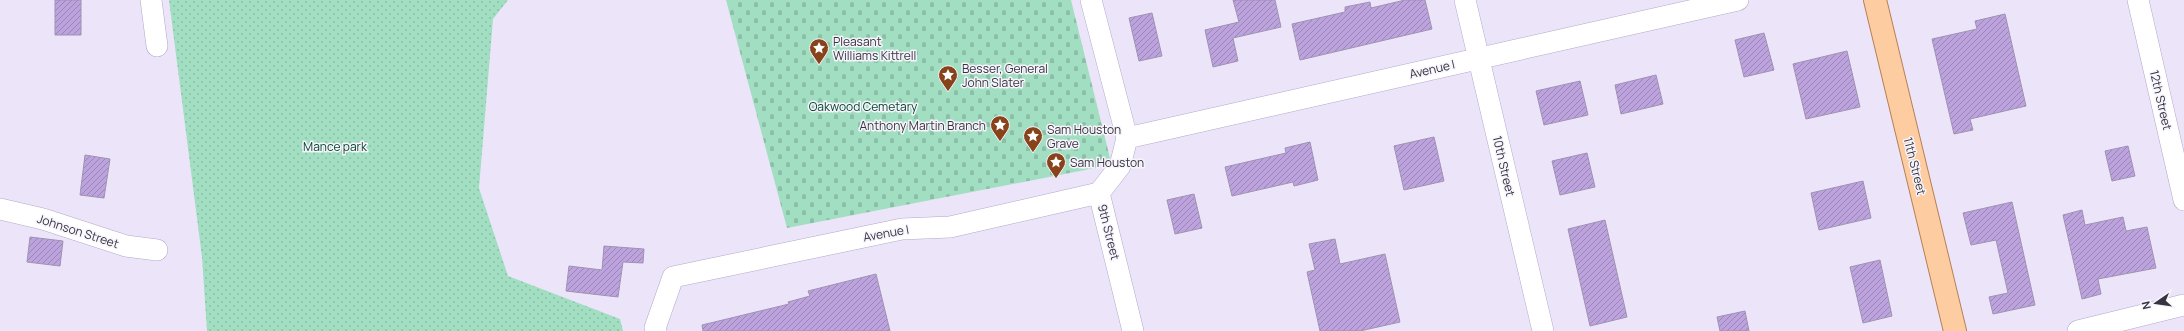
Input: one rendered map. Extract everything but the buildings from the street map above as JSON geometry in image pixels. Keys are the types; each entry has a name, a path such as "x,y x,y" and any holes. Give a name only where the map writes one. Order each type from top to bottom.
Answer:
{"main road":[{"name":"11th Street","path":"1875,0 1955,331"}],"street":[{"path":"151,0 157,46"},
{"name":"9th Street","path":"1091,0 1127,138 1120,166 1099,193 1133,331"},
{"name":"10th Street","path":"1465,0 1543,331"},
{"name":"Avenue I","path":"1127,138 1738,0"},
{"name":"12th Street","path":"2138,0 2184,200"},
{"name":"Avenue I","path":"656,331 655,328 673,277 902,228 950,227 1099,193"},
{"name":"Johnson Street","path":"0,209 44,219 126,246 157,250"},
{"path":"2078,331 2184,306"}],"green space":[{"name":"Mance park","path":"169,0 508,0 493,19 479,188 508,276 620,319 623,331 207,331 202,257"},
{"name":"Oakwood Cemetary","path":"726,0 1071,0 1110,158 1095,168 787,228"}],"place":[{"name":"Pleasant Williams Kittrell","path":"819,65"},
{"name":"Besser, General John Slater","path":"948,92"},
{"name":"Anthony Martin Branch","path":"1000,142"},
{"name":"Sam Houston Grave","path":"1033,153"},
{"name":"Sam Houston","path":"1056,179"}]}
